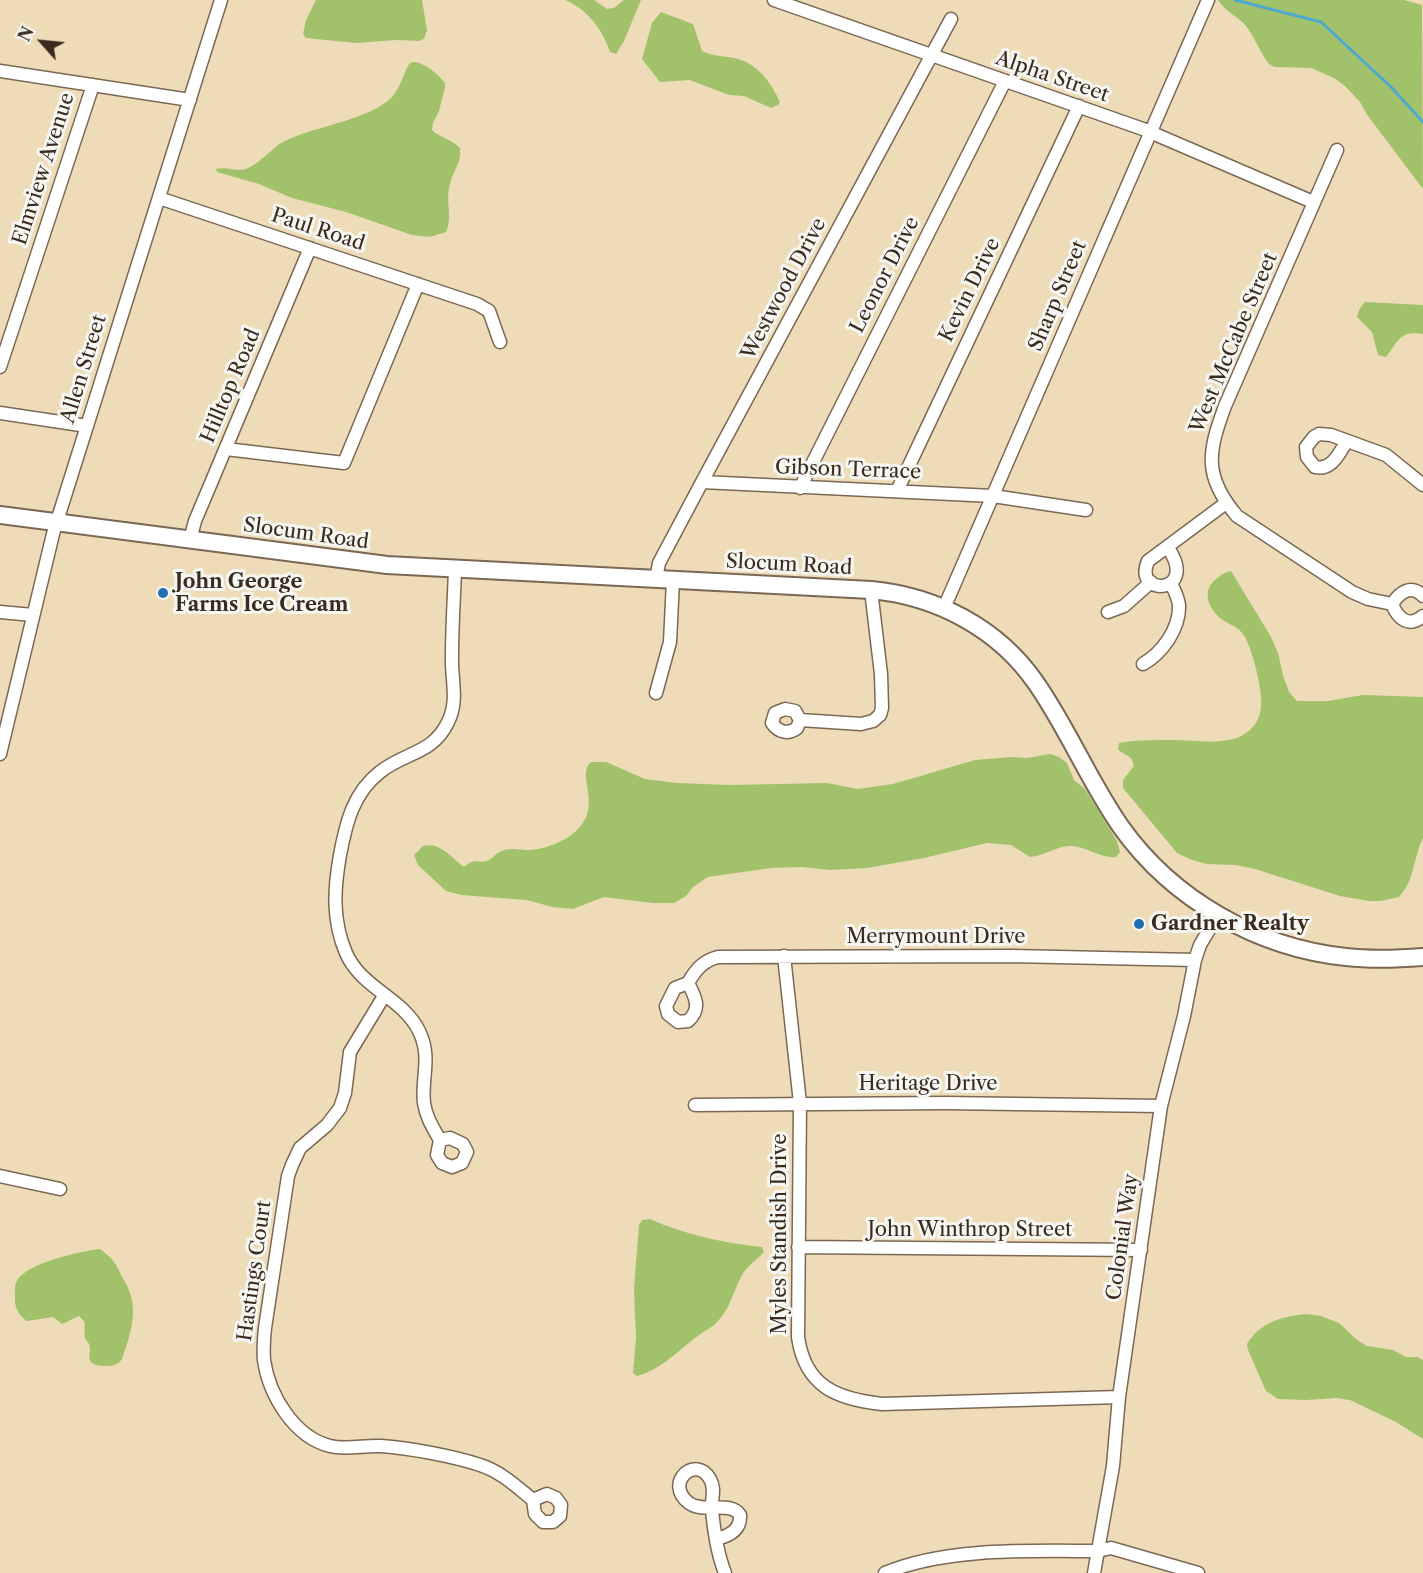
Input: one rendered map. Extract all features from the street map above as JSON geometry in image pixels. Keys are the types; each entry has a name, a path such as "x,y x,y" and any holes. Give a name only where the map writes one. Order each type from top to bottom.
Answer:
{"main road":[{"name":"Slocum Road","path":"0,515 372,564 871,590 910,596 944,608 983,630 1020,663 1041,691 1110,810 1133,843 1169,880 1218,915 1260,936 1312,952 1371,959 1423,957"}],"street":[{"name":"Allen Street","path":"0,754 5,708 57,523 222,0"},
{"name":"Alpha Street","path":"774,0 1151,132 1313,202"},
{"name":"Sharp Street","path":"944,608 1208,0"},
{"name":"Westwood Drive","path":"656,579 659,563 951,19"},
{"path":"0,71 190,100"},
{"name":"Leonor Drive","path":"800,488 1005,81"},
{"name":"Elmview Avenue","path":"0,367 93,85"},
{"name":"Kevin Drive","path":"897,491 1079,106"},
{"name":"West McCabe Street","path":"1337,150 1215,433 1211,464 1216,484 1226,503 1249,525 1353,592 1368,599 1392,604 1397,616 1407,622 1416,621 1423,616"},
{"name":"Paul Road","path":"159,198 465,299 489,311 500,342"},
{"name":"Hilltop Road","path":"190,540 195,521 310,248"},
{"path":"226,449 344,463 418,284"},
{"path":"0,413 87,426"},
{"path":"1347,441 1386,455 1423,485"},
{"name":"Gibson Terrace","path":"702,482 993,496 1086,510"},
{"path":"1168,548 1176,564 1175,576 1171,583 1161,587 1151,582 1146,575 1147,564 1153,556 1168,548 1226,503"},
{"path":"440,1140 429,1121 424,1104 426,1060 420,1033 405,1012 362,976 345,953 335,916 336,881 347,820 353,805 365,788 388,766 434,743 452,714 455,694 452,664 454,570"},
{"path":"656,693 670,642 673,580"},
{"path":"1108,612 1124,606 1151,582"},
{"path":"1143,664 1155,658 1176,623 1179,603 1171,583"},
{"path":"800,720 861,724 876,720 882,711 871,590"},
{"path":"1392,604 1398,595 1408,590 1416,591 1423,596"},
{"path":"0,612 33,615"},
{"name":"Colonial Way","path":"1094,1573 1113,1466 1119,1397 1161,1106 1185,1016 1195,960 1204,937 1218,915"},
{"name":"Merrymount Drive","path":"688,983 698,967 711,959 734,956 1012,956 1195,960"},
{"name":"Myles Standish Drive","path":"784,956 800,1103 798,1337 801,1356 806,1368 814,1378 841,1395 866,1402 903,1404 1119,1397"},
{"name":"Hastings Court","path":"384,996 350,1052 346,1088 340,1108 323,1129 300,1148 288,1176 265,1328 263,1350 266,1371 275,1395 287,1414 306,1434 320,1443 339,1448 377,1446 394,1448 473,1462 493,1470 533,1500"},
{"name":"Heritage Drive","path":"695,1105 800,1103 1161,1106"},
{"path":"0,1176 60,1189"},
{"name":"John Winthrop Street","path":"798,1247 1141,1250"},
{"path":"716,1539 733,1532 739,1525 740,1517 737,1510 712,1507 716,1539 718,1554 725,1573"},
{"path":"885,1573 929,1560 990,1552 1098,1551 1111,1548 1198,1573"}],"green space":[{"path":"316,0 422,0 427,30 424,39 419,41 356,43 306,38 303,34 306,20"},
{"path":"565,0 594,0 607,9 614,8 624,0 641,0 616,54 610,52 593,21 580,9"},
{"path":"1218,0 1404,0 1422,5 1423,189 1360,102 1345,86 1334,78 1311,68 1274,67 1269,64 1246,26"},
{"path":"661,12 693,24 702,51 742,60 756,68 772,87 780,102 778,105 771,108 744,96 729,95 690,80 660,82 642,59 652,23"},
{"path":"412,62 425,66 445,83 432,130 460,148 460,158 451,179 448,196 449,220 446,232 430,237 412,235 217,172 216,169 220,168 240,170 248,168 283,142 301,134 358,117 383,105 395,93"},
{"path":"1365,302 1423,305 1423,334 1404,335 1386,357 1378,355 1372,332 1357,317"},
{"path":"1231,571 1271,637 1289,692 1297,701 1328,701 1363,695 1423,697 1423,838 1411,876 1399,897 1369,901 1340,896 1255,869 1235,865 1207,864 1192,860 1177,853 1123,788 1123,780 1134,766 1131,758 1118,750 1119,743 1150,740 1225,741 1245,734 1257,720 1261,707 1260,691 1248,644 1240,630 1216,614 1208,601 1209,587 1212,583"},
{"path":"1050,754 1067,763 1074,780 1085,789 1117,841 1120,852 1116,857 1068,846 1030,857 1011,845 987,843 924,858 867,868 830,870 802,867 771,868 708,877 674,903 652,903 604,897 573,909 552,907 527,900 461,895 446,891 418,865 414,855 423,846 435,846 464,867 475,861 489,860 504,850 538,849 565,839 581,826 587,815 589,805 586,776 591,762 606,762 645,779 677,783 730,785 827,783 858,789 893,784 975,760 1027,758"},
{"path":"650,1219 677,1230 705,1237 762,1247 764,1252 742,1275 728,1307 713,1326 663,1363 637,1376 633,1373 636,1338 634,1289 639,1225 642,1220"},
{"path":"100,1249 117,1267 130,1292 133,1311 131,1330 122,1359 110,1366 98,1365 90,1361 90,1347 85,1336 84,1321 79,1316 62,1324 53,1317 27,1321 15,1304 16,1283 24,1273 56,1259"},
{"path":"1307,1314 1321,1316 1339,1323 1367,1346 1393,1350 1406,1357 1417,1357 1423,1360 1423,1439 1396,1422 1350,1400 1336,1398 1278,1399 1266,1391 1247,1344 1252,1336 1265,1325 1289,1316"}],"waterway":[{"path":"1235,0 1321,22 1391,87 1423,122"}],"place":[{"name":"John George Farms Ice Cream","path":"163,593"},
{"name":"Gardner Realty","path":"1139,924"}]}
